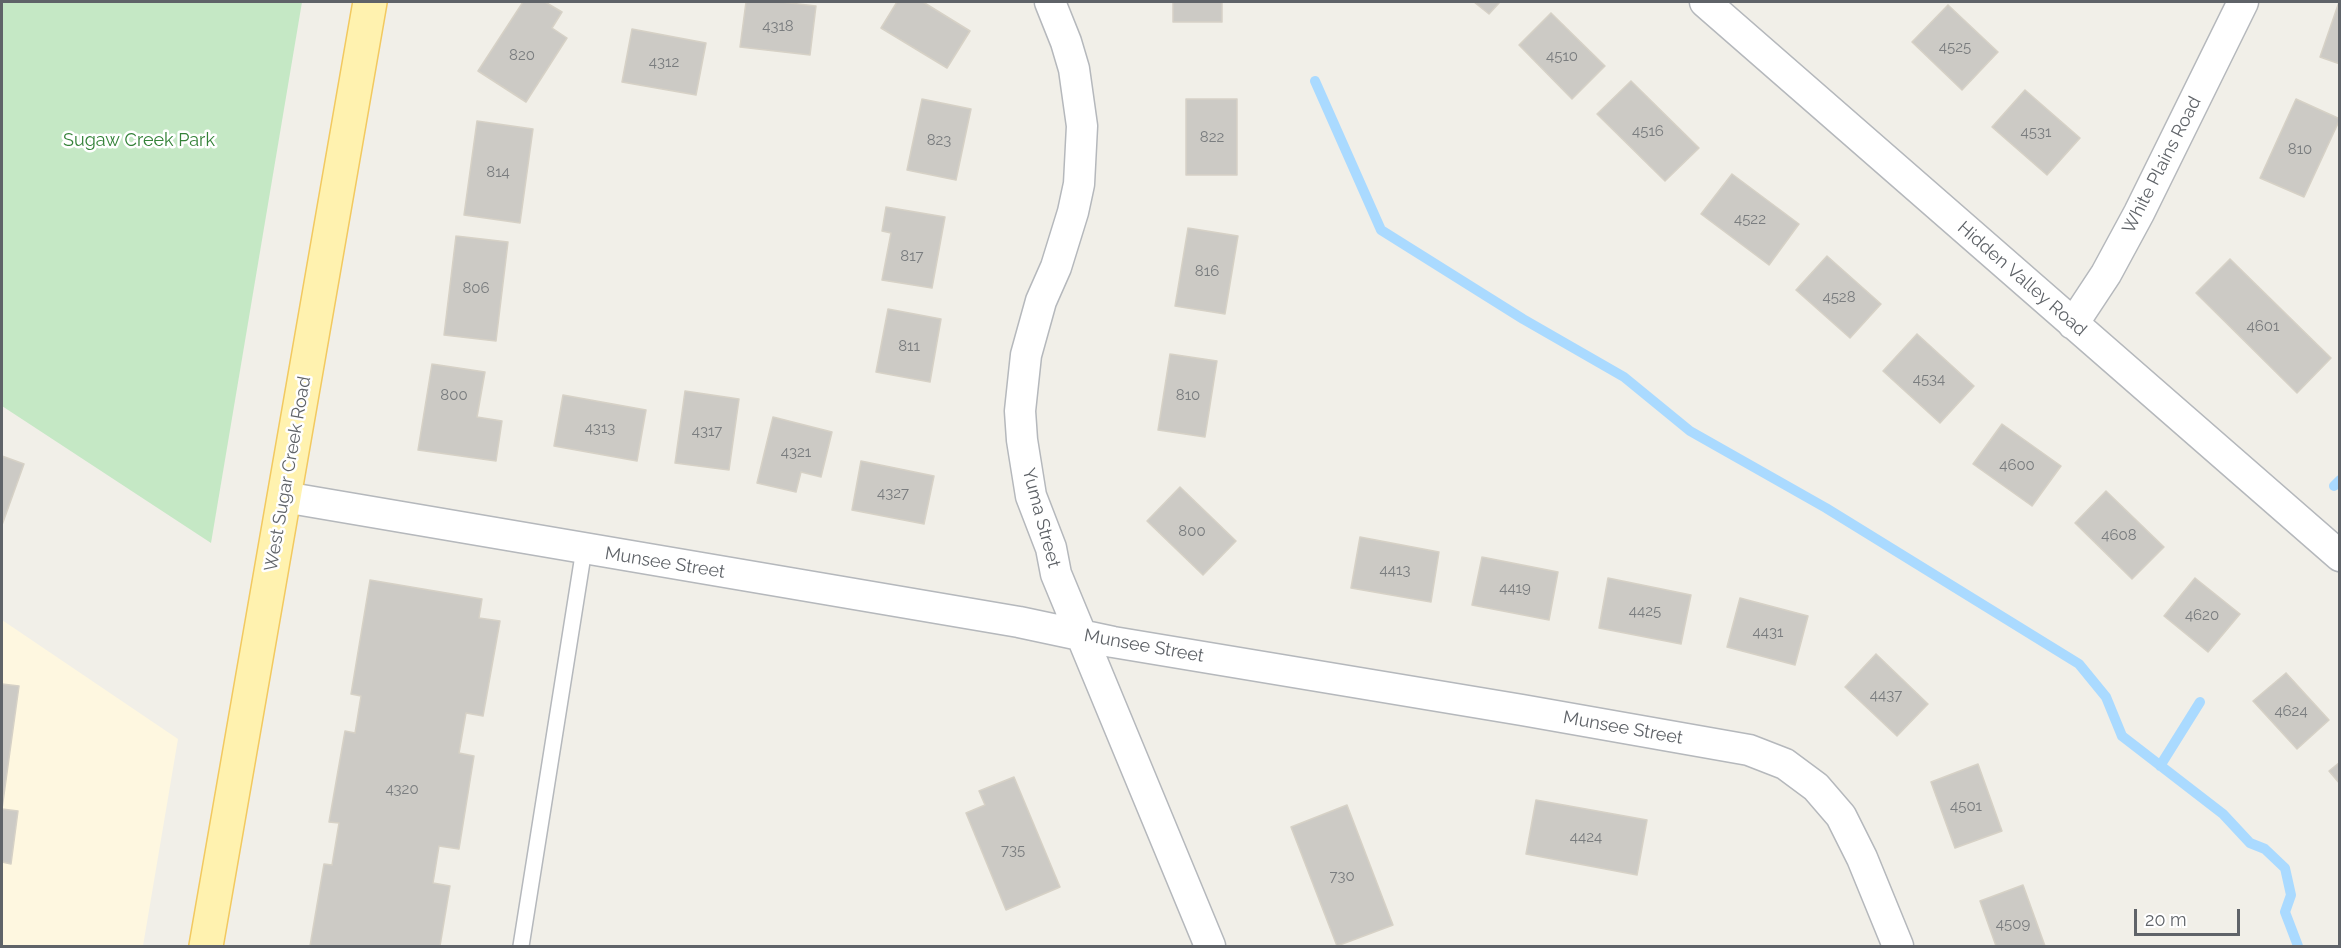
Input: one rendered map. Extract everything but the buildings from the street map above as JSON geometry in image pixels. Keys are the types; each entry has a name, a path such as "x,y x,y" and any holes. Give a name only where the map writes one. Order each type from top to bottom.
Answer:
{"main road":[{"name":"West Sugar Creek Road","path":"206,946 370,2"}],"street":[{"name":"Yuma Street","path":"1050,2 1074,69 1082,126 1079,184 1073,212 1056,267 1041,301 1026,355 1020,411 1031,496 1051,548 1056,574 1210,946"},
{"name":"Hidden Valley Road","path":"1705,2 2340,556"},
{"name":"White Plains Road","path":"2073,324 2106,274 2139,213 2243,2"},
{"name":"Munsee Street","path":"284,497 1019,622 1081,635 1749,750 1785,765 1816,787 1841,816 1862,858 1898,946"}],"lane":[{"path":"520,946 584,549"}],"shaded area":[{"path":"2,620 178,739 143,946 2,946"}],"green space":[{"name":"Sugaw Creek Park","path":"2,2 302,2 211,543 2,406"}],"waterway":[{"path":"1315,81 1381,230 1523,319 1624,377 1690,431 1826,508 2079,664 2106,697 2122,736 2223,814 2250,843 2265,849 2285,868 2291,895 2285,912 2298,946"},
{"path":"2334,486 2340,480"},
{"path":"2160,766 2200,702"}]}
